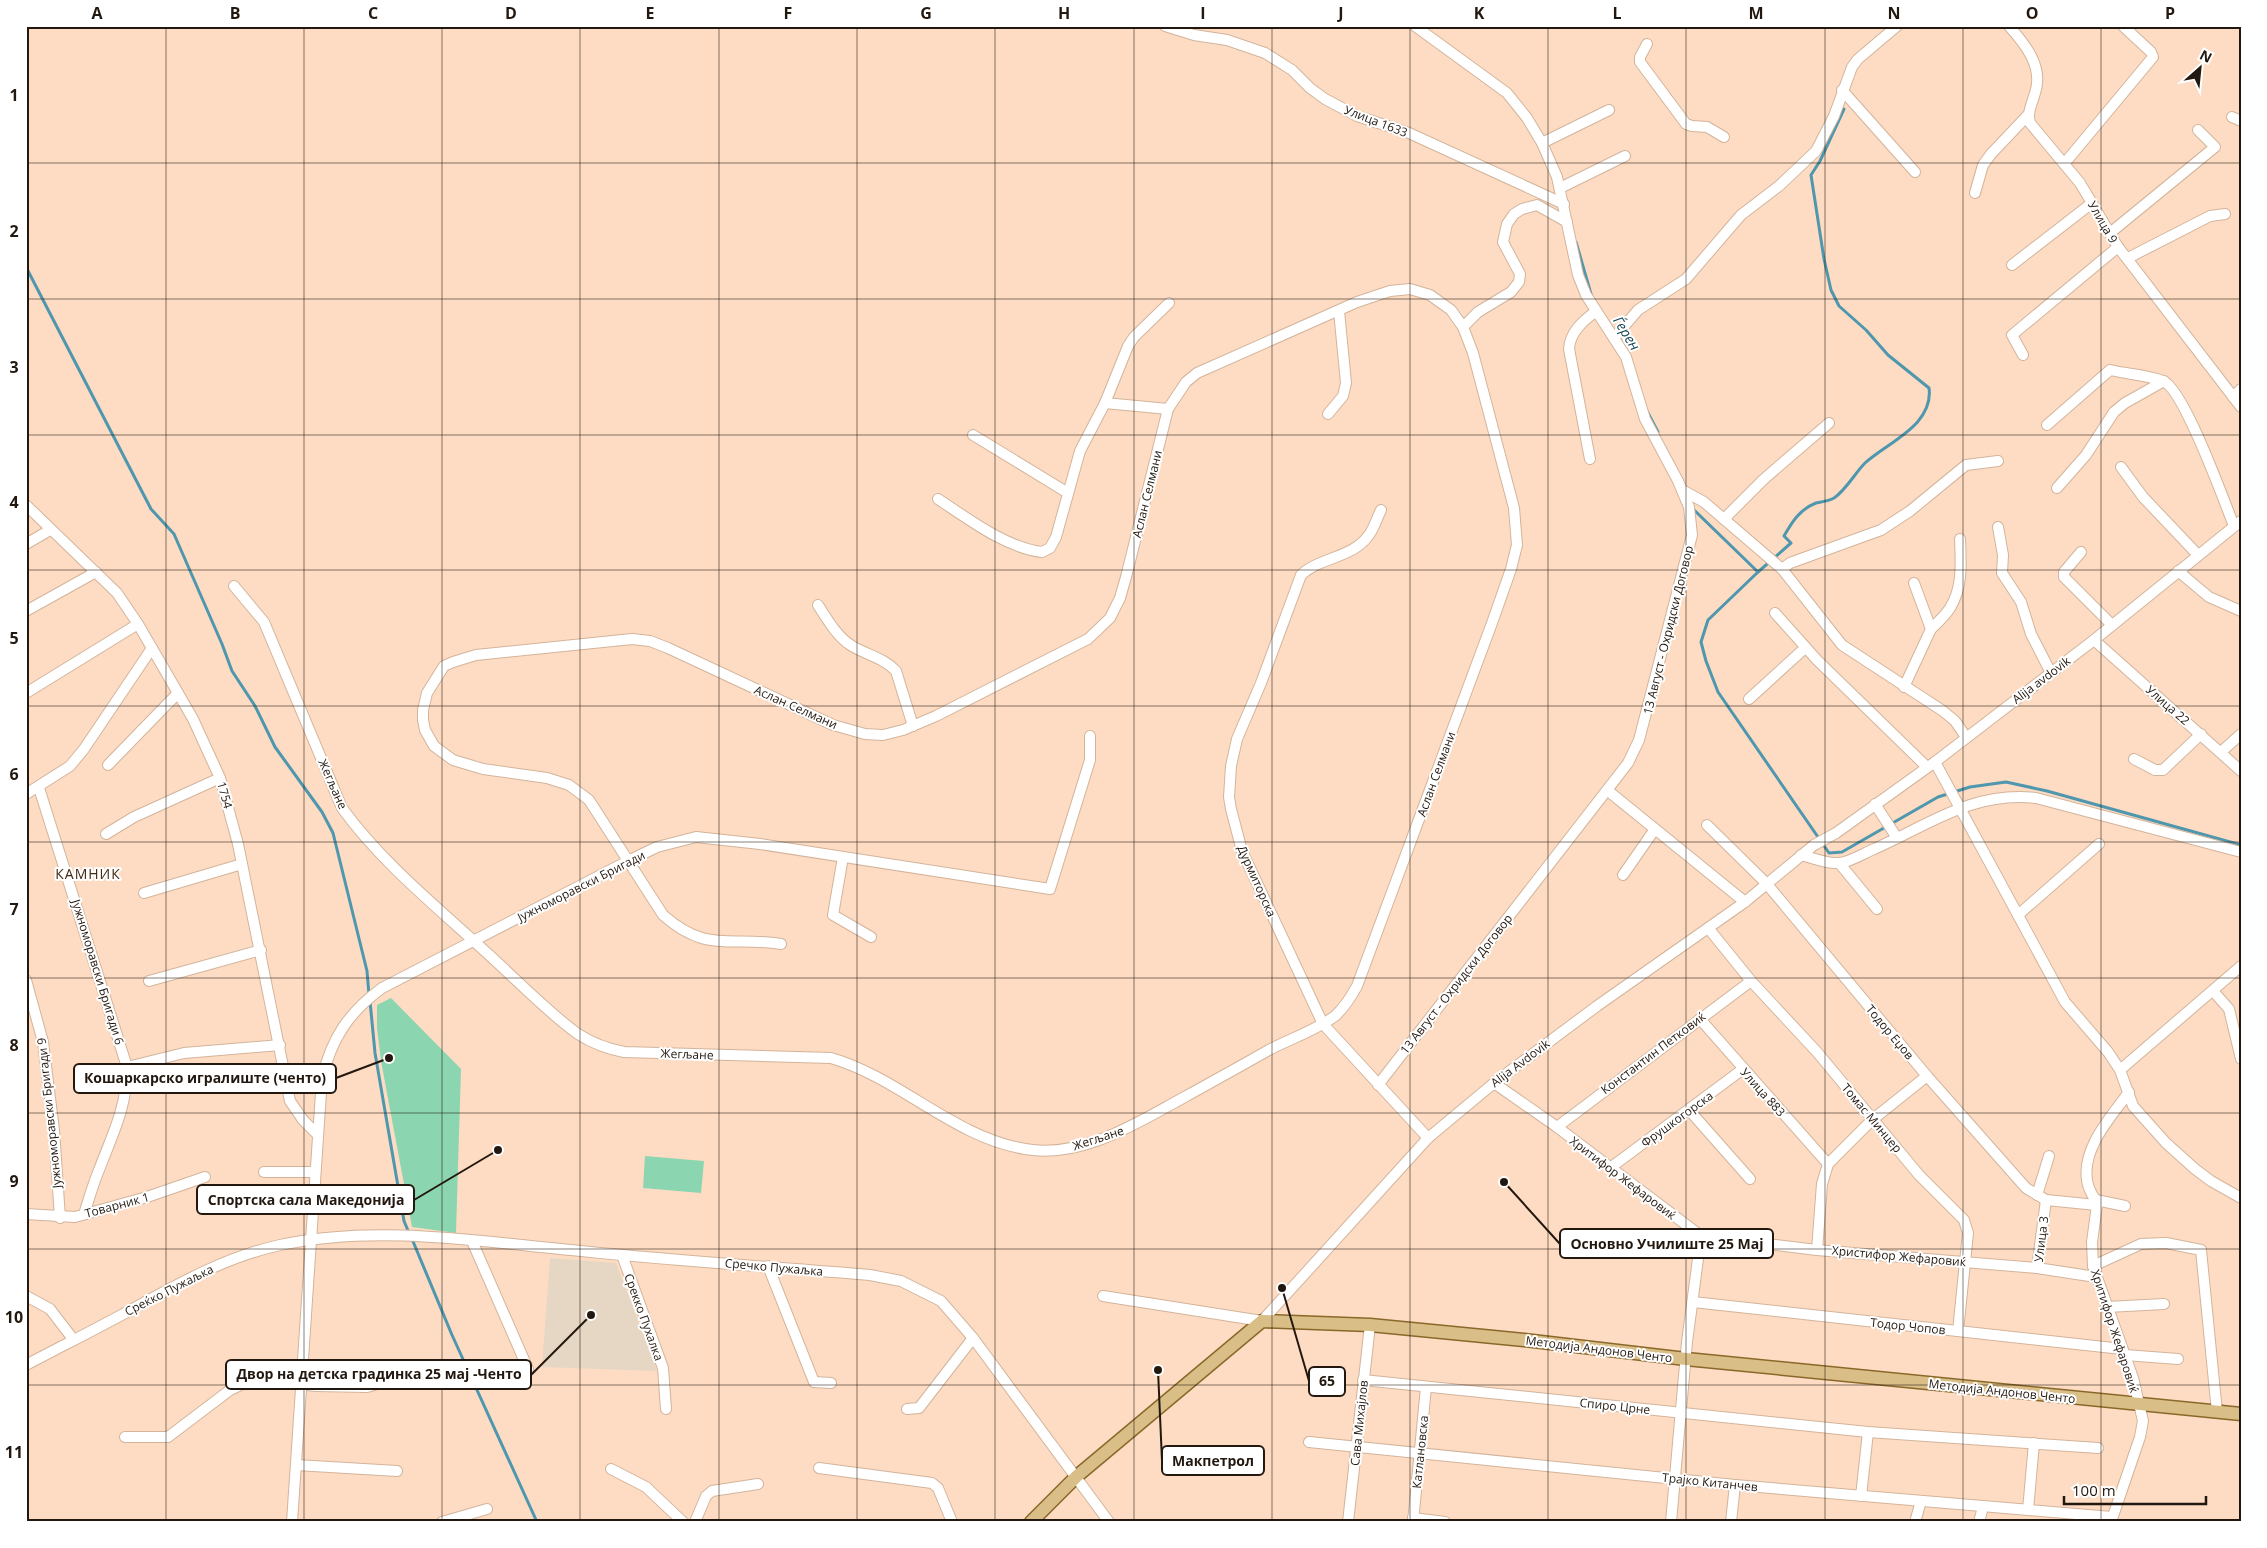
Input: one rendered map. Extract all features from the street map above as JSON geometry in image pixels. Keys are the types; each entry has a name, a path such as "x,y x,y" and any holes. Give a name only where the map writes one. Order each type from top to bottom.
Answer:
{"main road":[{"name":"Методија Андонов Ченто","path":"1262,1321 1370,1325 1524,1340 1686,1359 2241,1414"},
{"path":"1031,1522 1077,1476 1262,1321"}],"street":[{"name":"Улица 1633","path":"1165,26 1194,35 1227,40 1265,53 1292,70 1310,88 1325,99 1357,116 1409,133 1564,204"},
{"name":"13 Август - Охридски Договор","path":"1378,1084 1628,763 1640,740 1692,535 1689,507 1645,419 1626,357 1595,312 1578,275 1557,176 1542,143 1527,118 1507,93 1415,26"},
{"path":"1614,338 1638,310 1686,279 1741,216 1801,167 1816,151 1834,116 1852,67 1858,59 1897,26"},
{"path":"1975,193 1983,165 2028,115 2036,91 2037,70 2028,50 2009,26"},
{"path":"2064,164 2153,56 2123,26"},
{"path":"1647,44 1640,57 1640,62 1686,124 1707,127 1724,137"},
{"path":"1842,90 1915,172"},
{"path":"1542,143 1609,110"},
{"name":"Улица 9","path":"2028,115 2030,123 2080,183 2118,247 2241,407"},
{"path":"2110,233 2214,147 2198,130"},
{"path":"1560,188 1625,156"},
{"path":"2012,265 2092,203"},
{"path":"1464,327 1478,312 1511,292 1519,282 1520,274 1503,242 1507,224 1514,214 1522,209 1537,205 1567,222"},
{"path":"2128,258 2210,216 2225,214"},
{"path":"2023,355 2012,335 2118,247"},
{"name":"Аслан Селмани","path":"628,861 604,820 589,800 568,785 521,774 483,769 453,760 434,746 425,730 423,710 426,693 444,666 476,655 632,639 650,641 833,725 865,734 883,734 913,726 1088,639 1110,618 1120,598 1126,577 1168,409 1186,382 1197,373 1339,311 1390,291 1410,289 1430,295 1451,310 1464,327 1473,353 1514,508 1516,545 1511,569 1492,623 1357,986 1345,1004 1323,1024"},
{"path":"938,499 1000,537 1034,551 1042,552 1053,544 1080,451 1105,403 1128,346 1134,337 1169,303"},
{"path":"1328,414 1342,396 1346,383 1339,311"},
{"path":"1590,459 1569,349 1570,341 1576,330 1595,312"},
{"path":"2047,425 2110,370 2164,381 2173,389 2194,427 2238,524"},
{"path":"2057,488 2086,455 2114,412 2125,403 2164,381"},
{"path":"2233,397 2241,389"},
{"path":"1105,403 1168,409"},
{"path":"1724,519 1764,479 1829,423"},
{"path":"973,436 1068,493"},
{"path":"1779,566 1881,530 1910,511 1966,465 1998,461"},
{"path":"2121,467 2143,497 2198,555"},
{"path":"1682,490 1704,502 1779,566 1842,645 1949,716 1966,737"},
{"name":"1754","path":"26,505 117,593 138,624 178,693 220,778 261,950 290,1101 303,1120 318,1135"},
{"name":"Дурмиторска","path":"1381,510 1369,536 1359,546 1309,567 1301,574 1261,683 1238,739 1231,766 1229,797 1242,851 1323,1024 1428,1138"},
{"name":"Alija avdovik","path":"1814,845 1836,833 1931,765 2052,673 2238,524"},
{"path":"1998,527 2003,555 2002,573 2021,602 2031,634 2052,673"},
{"path":"26,544 50,530"},
{"path":"1904,687 1931,629 1950,609 1955,596 1961,572 1960,539"},
{"path":"2081,552 2064,572 2064,577 2112,625"},
{"path":"2178,571 2209,597 2241,611"},
{"path":"26,611 96,572"},
{"path":"1914,583 1931,629"},
{"name":"Жегљане","path":"234,586 264,622 342,808 376,850 578,1034 610,1049 624,1052 831,1058 858,1068 990,1140 1026,1150 1050,1151 1082,1145 1121,1132 1279,1044 1323,1024"},
{"path":"818,604 842,638 851,646 890,665 896,671 913,726"},
{"path":"1775,613 1805,648 1931,765 1945,782 2065,1002 2108,1052 2120,1070 2133,1106 2141,1117 2166,1143 2211,1181 2241,1198"},
{"path":"26,693 138,624"},
{"name":"Улица 22","path":"2094,640 2241,771"},
{"path":"26,794 39,788 70,766 84,749 152,648"},
{"path":"1749,699 1805,648"},
{"path":"108,766 178,693"},
{"path":"2134,759 2155,770 2163,770 2201,734"},
{"path":"2221,752 2241,734"},
{"name":"Јужноморавски Бригади","path":"292,1522 322,1078 328,1053 346,1021 367,999 382,988 628,861 658,847 696,837 760,844 1050,889 1090,760 1090,736"},
{"path":"106,834 134,817 220,778"},
{"name":"Јужноморавски Бригади 6","path":"39,788 127,1067 125,1100 84,1214"},
{"path":"1607,790 1745,902"},
{"path":"1801,855 1824,862 1840,864 1956,803 2018,796 2036,798 2241,852"},
{"path":"1875,804 1896,836"},
{"name":"Тодор Еџов","path":"1707,826 1766,883 1927,1076"},
{"path":"1623,875 1655,829"},
{"path":"2018,915 2099,844"},
{"name":"Alija Avdovik","path":"1262,1321 1428,1138 1494,1083 1597,1006 1709,929 1814,845"},
{"path":"843,857 833,915 871,937"},
{"name":"Јужноморавски Бригади","path":"628,861 663,915 679,930 711,941 759,941 781,944"},
{"path":"144,893 242,864"},
{"path":"1840,864 1877,909"},
{"name":"Томас Минцер","path":"1709,929 1751,981 1817,1052 1919,1175 1964,1220 1968,1233 1958,1331"},
{"path":"149,981 261,950"},
{"path":"2120,1070 2241,966"},
{"name":"Јужноморавски Бригади 9","path":"26,980 43,1042 54,1130 60,1218"},
{"name":"Константин Петковиќ","path":"1557,1127 1751,981"},
{"path":"2213,991 2229,1009 2241,1059"},
{"name":"Улица 883","path":"1700,1019 1828,1164"},
{"path":"127,1067 184,1053 280,1045"},
{"name":"Фрушкогорска","path":"1610,1168 1743,1069"},
{"path":"1817,1250 1822,1184 1828,1164 1872,1120 1927,1076 2026,1188 2041,1197 2049,1156"},
{"name":"Хритифор Жефаровиќ","path":"1494,1083 1557,1127 1701,1236"},
{"path":"2096,1203 2090,1193 2086,1177 2090,1155 2100,1132 2129,1092"},
{"path":"1689,1110 1750,1179"},
{"path":"264,1172 315,1172"},
{"name":"Товарник 1","path":"26,1214 60,1218 74,1217 147,1197 206,1178"},
{"name":"Улица 3","path":"2037,1268 2041,1197 2125,1206"},
{"name":"Хритифор Жефаровиќ","path":"2096,1203 2092,1242 2094,1272 2133,1378 2138,1404"},
{"name":"Среќко Пужаљка","path":"26,1365 198,1273 242,1256 279,1245 311,1240 381,1235"},
{"name":"Сречко Пужаљка","path":"381,1235 416,1236 870,1275 901,1281 941,1301 973,1338 1077,1476 1109,1522"},
{"path":"1671,1522 1686,1359 1701,1236"},
{"name":"Христифор Жефаровиќ","path":"1701,1236 1817,1250 2094,1272"},
{"path":"472,1241 528,1369"},
{"path":"2094,1272 2141,1244 2166,1243 2201,1250 2217,1412"},
{"name":"Срекко Пухалка","path":"622,1255 663,1368 666,1409"},
{"path":"768,1266 814,1382 831,1383"},
{"path":"26,1296 50,1309 73,1339"},
{"path":"1103,1296 1247,1317 1262,1321"},
{"name":"Тодор Чопов","path":"1693,1302 1958,1331 2178,1359"},
{"path":"2107,1307 2164,1304"},
{"name":"Сава Михајлов","path":"1348,1522 1370,1325"},
{"path":"907,1409 919,1408 973,1338"},
{"path":"125,1437 168,1437 230,1390 249,1381 270,1380 301,1384 367,1387 394,1379"},
{"name":"Спиро Црне","path":"1363,1380 1868,1432 2098,1448"},
{"name":"Катлановска","path":"1426,1386 1413,1520 1445,1522"},
{"path":"2111,1520 2140,1437 2143,1421 2138,1404"},
{"path":"1861,1496 1868,1432"},
{"name":"Трајко Китанчев","path":"1309,1442 1676,1479 2028,1510 2111,1520"},
{"path":"2028,1510 2034,1443"},
{"path":"296,1465 396,1471"},
{"path":"819,1468 932,1483 938,1488 952,1522"},
{"path":"611,1469 646,1487 683,1522"},
{"path":"695,1522 706,1496 712,1491 758,1484"},
{"path":"1731,1522 1735,1484"},
{"path":"1915,1522 1921,1501"},
{"path":"1979,1522 1983,1507"},
{"path":"442,1522 487,1509"}],"shaded area":[{"path":"550,1258 616,1263 657,1371 542,1367"}],"green space":[{"path":"391,998 461,1069 456,1233 412,1227 381,1061 377,1028 377,1005"},
{"path":"645,1156 704,1161 701,1193 643,1188"}],"waterway":[{"path":"1844,109 1820,161 1811,175 1824,259 1831,290 1839,306 1866,330 1888,355 1929,388 1929,401 1924,412 1908,432 1865,463 1838,495 1830,500 1816,503 1801,512 1784,536 1791,543 1708,620 1701,642 1718,692 1829,853 1842,852 1938,797 1970,787 2006,782 2047,791 2241,845"},
{"name":"Ѓерен","path":"1576,242 1591,294"},
{"path":"26,267 151,509 174,534 232,671 255,706 275,747 322,812 333,833 367,971 369,995"},
{"name":"Ѓерен","path":"1647,411 1658,432"},
{"path":"1693,509 1758,572"},
{"path":"370,1001 375,1053 404,1221 409,1233"},
{"path":"412,1239 452,1335 537,1522"}],"place":[{"name":"Кошаркарско игралиште (ченто)","path":"389,1058"},
{"name":"Спортска сала Македонија","path":"498,1150"},
{"name":"Основно Училиште 25 Мај","path":"1504,1182"},
{"name":"65","path":"1282,1288"},
{"name":"Двор на детска градинка 25 мај -Ченто","path":"591,1315"},
{"name":"Макпетрол","path":"1158,1370"}],"district":[{"name":"КАМНИК","path":"88,873"}]}
